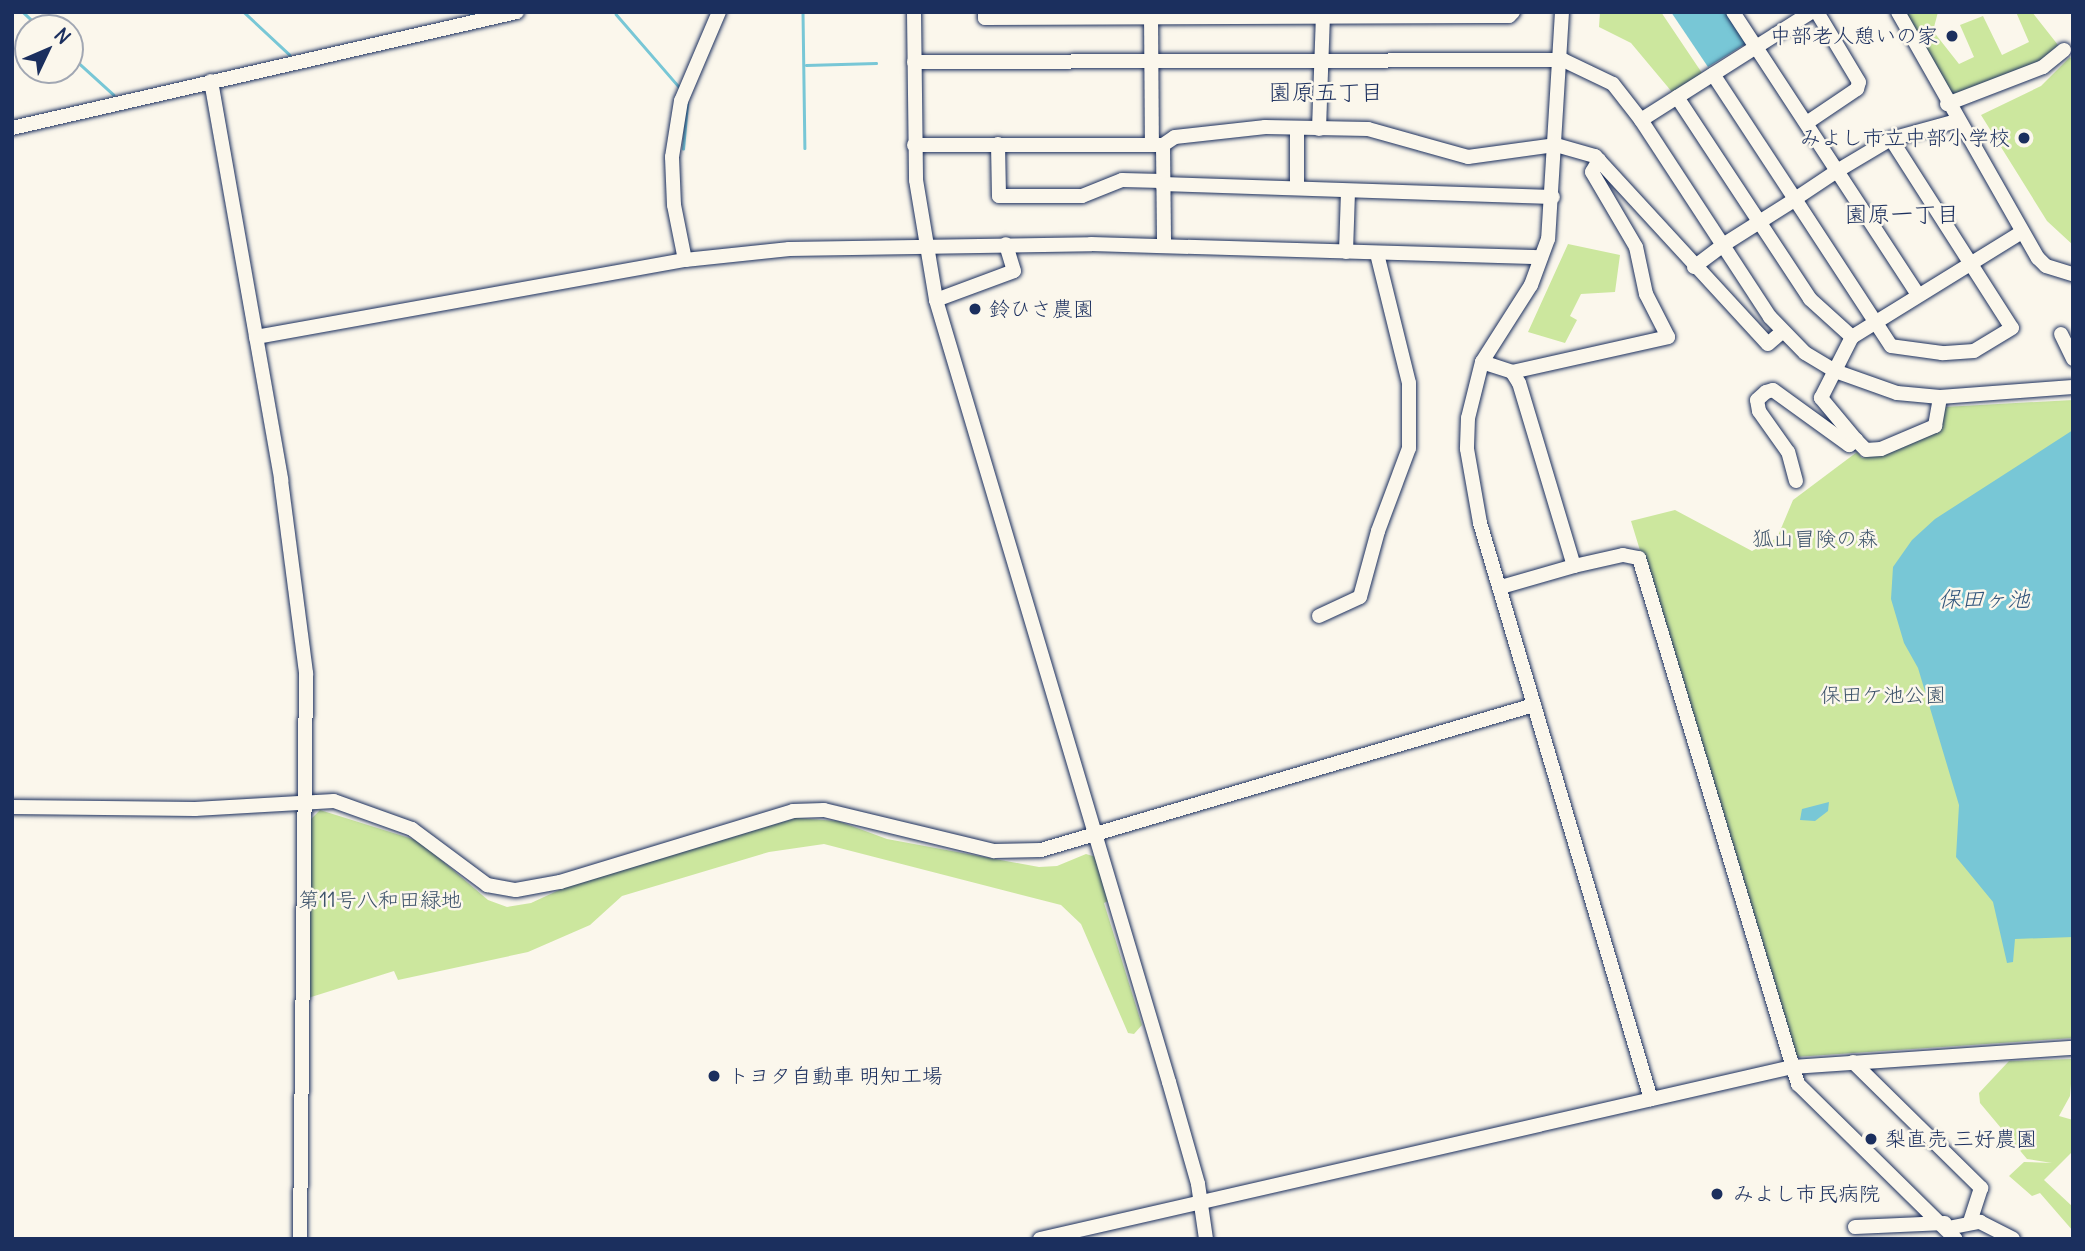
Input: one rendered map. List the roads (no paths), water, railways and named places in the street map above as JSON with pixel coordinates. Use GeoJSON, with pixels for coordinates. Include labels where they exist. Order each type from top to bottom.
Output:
{"type":"FeatureCollection","features":[{"type":"Feature","properties":{"kind":"street"},"geometry":{"type":"LineString","coordinates":[[12,128],[517,12]]}},
{"type":"Feature","properties":{"kind":"street"},"geometry":{"type":"LineString","coordinates":[[685,260],[674,205],[672,158],[681,101],[719,12]]}},
{"type":"Feature","properties":{"kind":"street"},"geometry":{"type":"LineString","coordinates":[[914,12],[914,145],[924,243],[936,300],[1097,837],[1202,1202],[1206,1239]]}},
{"type":"Feature","properties":{"kind":"street"},"geometry":{"type":"LineString","coordinates":[[985,12],[985,18],[1151,14],[1509,16],[1513,12]]}},
{"type":"Feature","properties":{"kind":"street"},"geometry":{"type":"LineString","coordinates":[[1562,12],[1563,60],[1553,197],[1541,257],[1531,285],[1482,362],[1468,418],[1468,472],[1651,1098]]}},
{"type":"Feature","properties":{"kind":"street"},"geometry":{"type":"LineString","coordinates":[[1733,12],[1808,122],[1918,295]]}},
{"type":"Feature","properties":{"kind":"street"},"geometry":{"type":"LineString","coordinates":[[1641,120],[1811,12]]}},
{"type":"Feature","properties":{"kind":"street"},"geometry":{"type":"LineString","coordinates":[[1808,122],[1857,89],[1859,82],[1817,12]]}},
{"type":"Feature","properties":{"kind":"street"},"geometry":{"type":"LineString","coordinates":[[1898,12],[1947,104],[1993,174],[2022,232],[2046,266],[2073,274]]}},
{"type":"Feature","properties":{"kind":"street"},"geometry":{"type":"LineString","coordinates":[[1151,14],[1151,60],[1162,183],[1164,246]]}},
{"type":"Feature","properties":{"kind":"street"},"geometry":{"type":"LineString","coordinates":[[1319,129],[1323,14]]}},
{"type":"Feature","properties":{"kind":"street"},"geometry":{"type":"LineString","coordinates":[[1947,104],[2043,66],[2064,50]]}},
{"type":"Feature","properties":{"kind":"street"},"geometry":{"type":"LineString","coordinates":[[914,62],[1563,60],[1612,84],[1641,120],[1782,332],[1835,372],[1897,393],[1940,397],[2073,387]]}},
{"type":"Feature","properties":{"kind":"street"},"geometry":{"type":"LineString","coordinates":[[1713,74],[1892,346],[1942,353],[1984,349],[2012,328],[1891,139]]}},
{"type":"Feature","properties":{"kind":"street"},"geometry":{"type":"LineString","coordinates":[[211,81],[285,507],[306,673],[302,799],[300,1239]]}},
{"type":"Feature","properties":{"kind":"street"},"geometry":{"type":"LineString","coordinates":[[1677,97],[1810,299],[1852,337]]}},
{"type":"Feature","properties":{"kind":"street"},"geometry":{"type":"LineString","coordinates":[[1694,267],[1723,245],[1891,139],[1957,121]]}},
{"type":"Feature","properties":{"kind":"street"},"geometry":{"type":"LineString","coordinates":[[914,145],[1157,144],[1175,137],[1297,128],[1368,129],[1468,157],[1556,145],[1599,160],[1694,267],[1768,344],[1782,332]]}},
{"type":"Feature","properties":{"kind":"street"},"geometry":{"type":"LineString","coordinates":[[1297,128],[1297,188]]}},
{"type":"Feature","properties":{"kind":"street"},"geometry":{"type":"LineString","coordinates":[[998,144],[999,196],[1082,196],[1122,180],[1348,192],[1553,197]]}},
{"type":"Feature","properties":{"kind":"street"},"geometry":{"type":"LineString","coordinates":[[1482,362],[1512,372],[1668,337],[1646,294],[1636,247],[1592,172],[1599,160]]}},
{"type":"Feature","properties":{"kind":"street"},"geometry":{"type":"LineString","coordinates":[[1346,252],[1348,192]]}},
{"type":"Feature","properties":{"kind":"street"},"geometry":{"type":"LineString","coordinates":[[1940,397],[1935,426],[1881,449],[1866,450],[1821,398],[1852,337],[2022,232]]}},
{"type":"Feature","properties":{"kind":"street"},"geometry":{"type":"LineString","coordinates":[[256,337],[685,260],[789,249],[924,243],[1164,246],[1541,257]]}},
{"type":"Feature","properties":{"kind":"street"},"geometry":{"type":"LineString","coordinates":[[936,300],[1014,271],[1006,244]]}},
{"type":"Feature","properties":{"kind":"street"},"geometry":{"type":"LineString","coordinates":[[1319,616],[1360,597],[1387,504],[1409,448],[1409,383],[1377,254]]}},
{"type":"Feature","properties":{"kind":"street"},"geometry":{"type":"LineString","coordinates":[[2061,334],[2073,359]]}},
{"type":"Feature","properties":{"kind":"street"},"geometry":{"type":"LineString","coordinates":[[1512,372],[1519,383],[1574,566]]}},
{"type":"Feature","properties":{"kind":"street"},"geometry":{"type":"LineString","coordinates":[[1796,481],[1788,452],[1759,411],[1757,400],[1766,392],[1773,390],[1849,445],[1856,440]]}},
{"type":"Feature","properties":{"kind":"street"},"geometry":{"type":"LineString","coordinates":[[1501,587],[1623,555],[1639,558],[1798,1084],[1949,1230]]}},
{"type":"Feature","properties":{"kind":"street"},"geometry":{"type":"LineString","coordinates":[[12,807],[195,809],[302,799],[334,800],[387,816],[412,829],[487,886],[516,890],[560,881],[793,811],[824,810],[994,851],[1041,850],[1097,837],[1534,705]]}},
{"type":"Feature","properties":{"kind":"street"},"geometry":{"type":"LineString","coordinates":[[1040,1239],[1792,1068],[2073,1048]]}},
{"type":"Feature","properties":{"kind":"street"},"geometry":{"type":"LineString","coordinates":[[1853,1062],[1981,1188],[1970,1222]]}},
{"type":"Feature","properties":{"kind":"street"},"geometry":{"type":"LineString","coordinates":[[1854,1227],[1949,1230],[1970,1222],[1996,1227],[2013,1239]]}},
{"type":"Feature","properties":{"kind":"water"},"geometry":{"type":"Polygon","coordinates":[[[1671,12],[1728,12],[1747,43],[1708,67],[1671,12]]]}},
{"type":"Feature","properties":{"kind":"water","name":"保田ヶ池"},"geometry":{"type":"Polygon","coordinates":[[[2073,430],[2073,937],[2015,939],[2013,962],[2007,963],[1993,902],[1956,857],[1959,805],[1918,668],[1904,643],[1891,599],[1893,567],[1912,540],[1935,519],[2073,430]]]}},
{"type":"Feature","properties":{"kind":"water"},"geometry":{"type":"Polygon","coordinates":[[[1829,802],[1828,811],[1815,821],[1800,820],[1802,809],[1829,802]]]}},
{"type":"Feature","properties":{"kind":"waterway"},"geometry":{"type":"LineString","coordinates":[[244,12],[289,54]]}},
{"type":"Feature","properties":{"kind":"waterway"},"geometry":{"type":"LineString","coordinates":[[803,12],[805,148]]}},
{"type":"Feature","properties":{"kind":"waterway"},"geometry":{"type":"LineString","coordinates":[[616,14],[680,88]]}},
{"type":"Feature","properties":{"kind":"waterway"},"geometry":{"type":"LineString","coordinates":[[806,65],[876,63]]}},
{"type":"Feature","properties":{"kind":"waterway"},"geometry":{"type":"LineString","coordinates":[[84,68],[114,95]]}},
{"type":"Feature","properties":{"kind":"waterway"},"geometry":{"type":"LineString","coordinates":[[683,149],[687,104]]}},
{"type":"Feature","properties":{"kind":"place","name":"中部老人憩いの家"},"geometry":{"type":"Point","coordinates":[1952,36]}},
{"type":"Feature","properties":{"kind":"place","name":"みよし市立中部小学校"},"geometry":{"type":"Point","coordinates":[2024,138]}},
{"type":"Feature","properties":{"kind":"place","name":"鈴ひさ農園"},"geometry":{"type":"Point","coordinates":[975,309]}},
{"type":"Feature","properties":{"kind":"place","name":"トヨタ自動車 明知工場"},"geometry":{"type":"Point","coordinates":[714,1076]}},
{"type":"Feature","properties":{"kind":"place","name":"梨直売 三好農園"},"geometry":{"type":"Point","coordinates":[1871,1139]}},
{"type":"Feature","properties":{"kind":"place","name":"みよし市民病院"},"geometry":{"type":"Point","coordinates":[1717,1194]}},
{"type":"Feature","properties":{"kind":"district","name":"園原五丁目"},"geometry":{"type":"Point","coordinates":[1326,92]}},
{"type":"Feature","properties":{"kind":"district","name":"園原一丁目"},"geometry":{"type":"Point","coordinates":[1902,214]}},
{"type":"Feature","properties":{"kind":"park label","name":"狐山冒険の森"},"geometry":{"type":"Point","coordinates":[1815,539]}},
{"type":"Feature","properties":{"kind":"park label","name":"保田ケ池公園"},"geometry":{"type":"Point","coordinates":[1883,695]}},
{"type":"Feature","properties":{"kind":"park label","name":"第11号八和田緑地"},"geometry":{"type":"Point","coordinates":[380,900]}}]}
